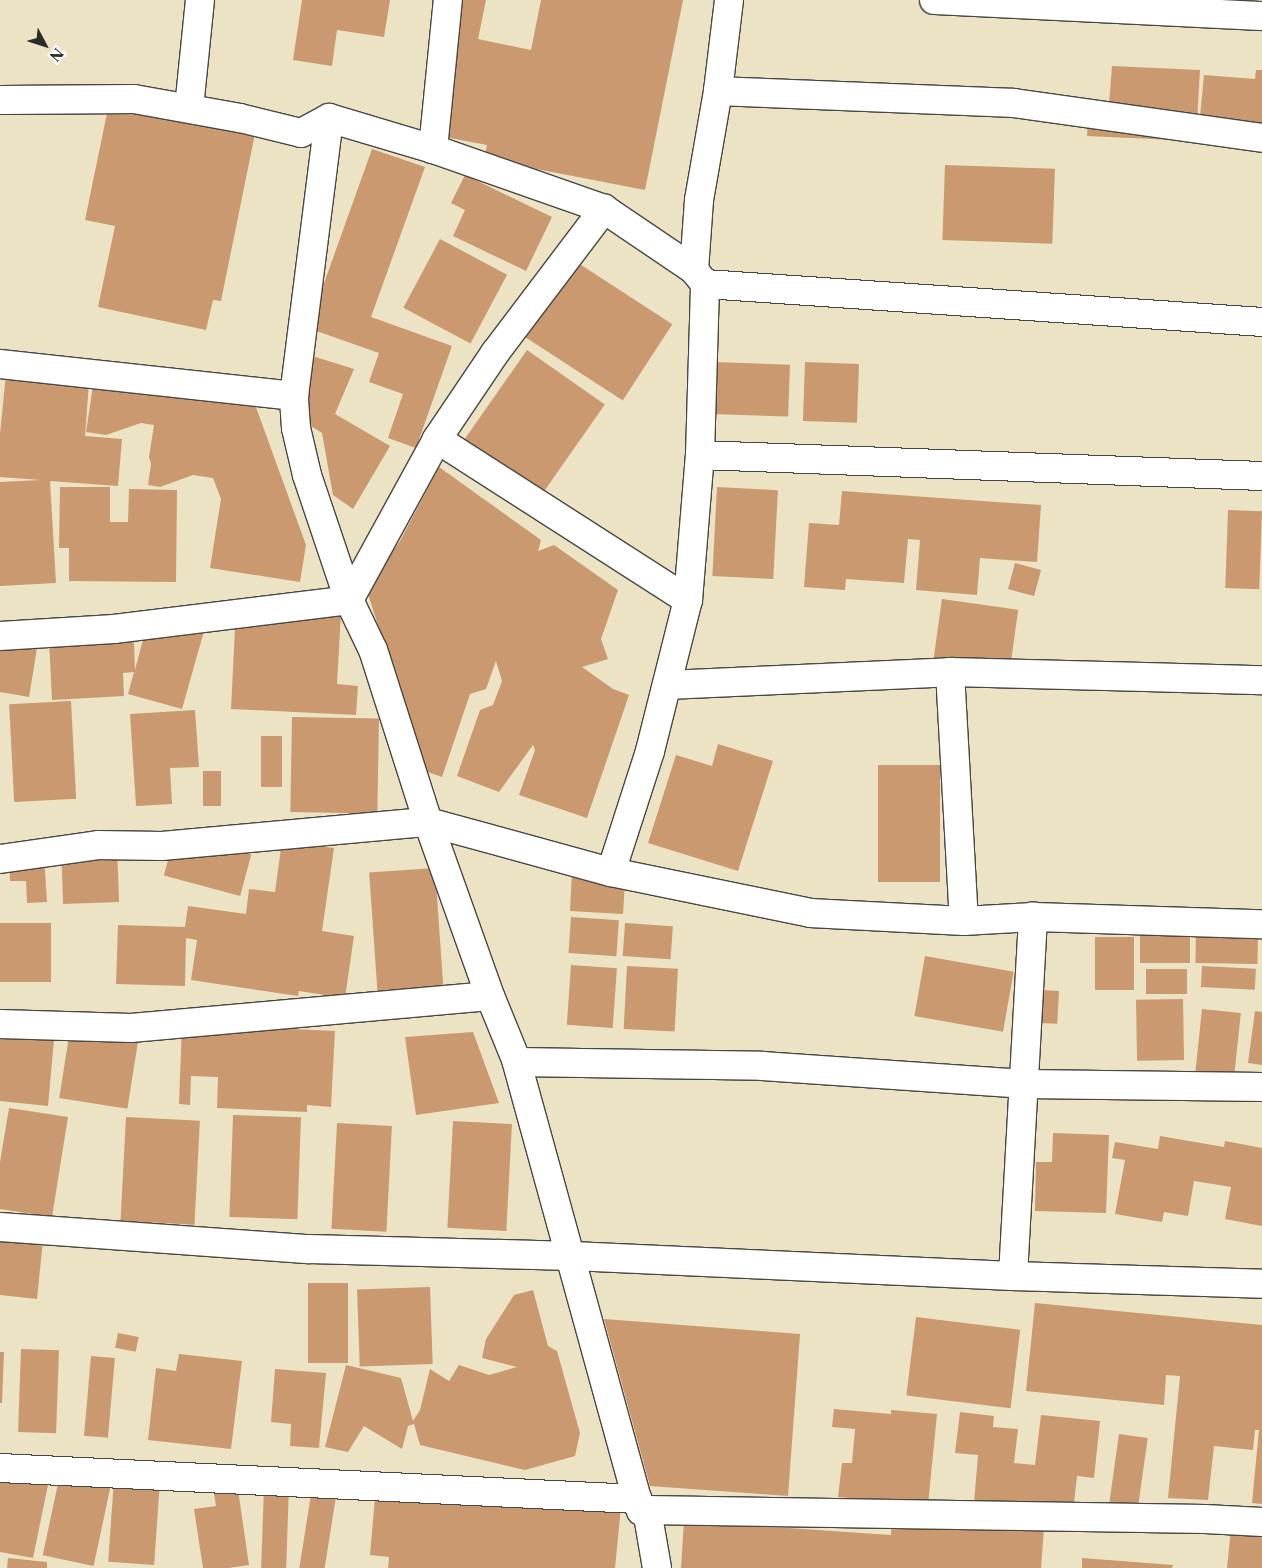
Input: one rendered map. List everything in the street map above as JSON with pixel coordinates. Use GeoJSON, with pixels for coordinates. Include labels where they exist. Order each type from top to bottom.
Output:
{"type":"FeatureCollection","features":[{"type":"Feature","properties":{"kind":"street"},"geometry":{"type":"LineString","coordinates":[[189,108],[200,0]]}},
{"type":"Feature","properties":{"kind":"street"},"geometry":{"type":"LineString","coordinates":[[433,149],[448,0]]}},
{"type":"Feature","properties":{"kind":"street"},"geometry":{"type":"LineString","coordinates":[[611,872],[650,751],[688,600],[700,455],[699,200],[718,91],[729,0]]}},
{"type":"Feature","properties":{"kind":"street"},"geometry":{"type":"LineString","coordinates":[[934,0],[1262,16]]}},
{"type":"Feature","properties":{"kind":"street"},"geometry":{"type":"LineString","coordinates":[[718,91],[1014,103],[1262,138]]}},
{"type":"Feature","properties":{"kind":"street"},"geometry":{"type":"LineString","coordinates":[[0,100],[134,99],[240,118],[301,132],[329,118],[433,149],[604,208],[699,277],[1262,322]]}},
{"type":"Feature","properties":{"kind":"street"},"geometry":{"type":"LineString","coordinates":[[329,118],[294,396],[296,428],[307,476],[349,600],[373,650],[428,822],[490,996],[517,1062],[642,1504],[657,1568]]}},
{"type":"Feature","properties":{"kind":"street"},"geometry":{"type":"LineString","coordinates":[[349,600],[437,440],[495,353],[604,208]]}},
{"type":"Feature","properties":{"kind":"street"},"geometry":{"type":"LineString","coordinates":[[0,364],[294,396]]}},
{"type":"Feature","properties":{"kind":"street"},"geometry":{"type":"LineString","coordinates":[[437,440],[688,600]]}},
{"type":"Feature","properties":{"kind":"street"},"geometry":{"type":"LineString","coordinates":[[700,455],[1262,476]]}},
{"type":"Feature","properties":{"kind":"street"},"geometry":{"type":"LineString","coordinates":[[0,636],[114,629],[349,600]]}},
{"type":"Feature","properties":{"kind":"street"},"geometry":{"type":"LineString","coordinates":[[667,685],[950,672],[1262,680]]}},
{"type":"Feature","properties":{"kind":"street"},"geometry":{"type":"LineString","coordinates":[[950,672],[964,921]]}},
{"type":"Feature","properties":{"kind":"street"},"geometry":{"type":"LineString","coordinates":[[0,859],[98,845],[162,846],[428,822],[611,872],[810,913],[964,921],[1033,917],[1262,924]]}},
{"type":"Feature","properties":{"kind":"street"},"geometry":{"type":"LineString","coordinates":[[1013,1276],[1033,917]]}},
{"type":"Feature","properties":{"kind":"street"},"geometry":{"type":"LineString","coordinates":[[0,1024],[131,1028],[490,996]]}},
{"type":"Feature","properties":{"kind":"street"},"geometry":{"type":"LineString","coordinates":[[517,1062],[762,1066],[1025,1084],[1262,1087]]}},
{"type":"Feature","properties":{"kind":"street"},"geometry":{"type":"LineString","coordinates":[[0,1227],[309,1249],[572,1256],[1013,1276],[1262,1284]]}},
{"type":"Feature","properties":{"kind":"street"},"geometry":{"type":"LineString","coordinates":[[0,1468],[642,1504],[1262,1522]]}},
{"type":"Feature","properties":{"kind":"building"},"geometry":{"type":"Polygon","coordinates":[[[302,0],[390,0],[384,37],[337,30],[332,66],[293,60],[302,0]]]}},
{"type":"Feature","properties":{"kind":"building"},"geometry":{"type":"Polygon","coordinates":[[[444,0],[486,0],[478,39],[531,50],[541,0],[683,0],[645,190],[484,159],[487,145],[445,137],[454,90],[427,84],[444,0]]]}},
{"type":"Feature","properties":{"kind":"building"},"geometry":{"type":"Polygon","coordinates":[[[1112,66],[1200,70],[1196,141],[1087,136],[1089,103],[1109,104],[1112,66]]]}},
{"type":"Feature","properties":{"kind":"building"},"geometry":{"type":"Polygon","coordinates":[[[1256,70],[1262,70],[1262,143],[1198,137],[1204,75],[1255,79],[1256,70]]]}},
{"type":"Feature","properties":{"kind":"building"},"geometry":{"type":"Polygon","coordinates":[[[113,84],[259,114],[221,301],[213,300],[206,330],[98,307],[115,226],[85,220],[113,84]]]}},
{"type":"Feature","properties":{"kind":"building"},"geometry":{"type":"Polygon","coordinates":[[[372,149],[425,167],[371,317],[452,346],[416,448],[388,438],[403,394],[369,382],[379,353],[308,328],[372,149]]]}},
{"type":"Feature","properties":{"kind":"building"},"geometry":{"type":"Polygon","coordinates":[[[945,165],[1055,169],[1052,244],[942,240],[945,165]]]}},
{"type":"Feature","properties":{"kind":"building"},"geometry":{"type":"Polygon","coordinates":[[[465,175],[552,217],[526,271],[453,236],[465,210],[451,203],[465,175]]]}},
{"type":"Feature","properties":{"kind":"building"},"geometry":{"type":"Polygon","coordinates":[[[440,239],[507,275],[470,344],[403,308],[440,239]]]}},
{"type":"Feature","properties":{"kind":"building"},"geometry":{"type":"Polygon","coordinates":[[[575,261],[672,324],[623,400],[525,337],[575,261]]]}},
{"type":"Feature","properties":{"kind":"building"},"geometry":{"type":"Polygon","coordinates":[[[527,350],[605,404],[537,501],[459,447],[527,350]]]}},
{"type":"Feature","properties":{"kind":"building"},"geometry":{"type":"Polygon","coordinates":[[[306,354],[354,369],[335,414],[390,446],[353,509],[333,495],[322,433],[300,419],[306,354]]]}},
{"type":"Feature","properties":{"kind":"building"},"geometry":{"type":"Polygon","coordinates":[[[714,362],[790,365],[788,417],[712,414],[714,362]]]}},
{"type":"Feature","properties":{"kind":"building"},"geometry":{"type":"Polygon","coordinates":[[[805,362],[859,364],[857,423],[803,421],[805,362]]]}},
{"type":"Feature","properties":{"kind":"building"},"geometry":{"type":"Polygon","coordinates":[[[7,363],[90,369],[85,436],[122,439],[118,486],[50,481],[56,583],[0,586],[0,482],[41,480],[0,477],[0,434],[7,363]]]}},
{"type":"Feature","properties":{"kind":"building"},"geometry":{"type":"Polygon","coordinates":[[[96,366],[249,388],[306,545],[300,582],[210,568],[221,499],[213,478],[193,475],[160,487],[148,485],[151,464],[149,457],[154,425],[141,423],[106,435],[86,432],[96,366]]]}},
{"type":"Feature","properties":{"kind":"building"},"geometry":{"type":"Polygon","coordinates":[[[439,467],[541,540],[538,551],[554,545],[618,590],[601,639],[608,659],[582,667],[613,689],[629,695],[587,818],[519,795],[535,750],[533,745],[499,792],[457,776],[480,710],[493,705],[502,681],[496,661],[486,689],[470,694],[442,777],[425,771],[366,588],[400,541],[439,467]]]}},
{"type":"Feature","properties":{"kind":"building"},"geometry":{"type":"Polygon","coordinates":[[[60,487],[110,487],[110,522],[128,522],[129,489],[177,490],[176,582],[69,581],[69,548],[59,548],[60,487]]]}},
{"type":"Feature","properties":{"kind":"building"},"geometry":{"type":"Polygon","coordinates":[[[717,487],[778,490],[773,579],[712,576],[717,487]]]}},
{"type":"Feature","properties":{"kind":"building"},"geometry":{"type":"Polygon","coordinates":[[[842,491],[1041,505],[1037,562],[980,558],[977,595],[916,590],[920,540],[908,539],[904,583],[846,579],[845,590],[804,587],[809,523],[839,525],[842,491]]]}},
{"type":"Feature","properties":{"kind":"building"},"geometry":{"type":"Polygon","coordinates":[[[1228,510],[1262,511],[1259,589],[1225,588],[1228,510]]]}},
{"type":"Feature","properties":{"kind":"building"},"geometry":{"type":"Polygon","coordinates":[[[1015,563],[1041,570],[1034,596],[1008,589],[1015,563]]]}},
{"type":"Feature","properties":{"kind":"building"},"geometry":{"type":"Polygon","coordinates":[[[942,599],[1018,610],[1009,676],[933,665],[942,599]]]}},
{"type":"Feature","properties":{"kind":"building"},"geometry":{"type":"Polygon","coordinates":[[[236,608],[341,613],[337,684],[358,686],[356,715],[231,709],[236,608]]]}},
{"type":"Feature","properties":{"kind":"building"},"geometry":{"type":"Polygon","coordinates":[[[151,609],[206,624],[182,709],[128,694],[134,672],[123,673],[124,696],[52,700],[48,620],[133,616],[135,670],[151,609]]]}},
{"type":"Feature","properties":{"kind":"building"},"geometry":{"type":"Polygon","coordinates":[[[0,623],[40,630],[29,697],[0,692],[0,623]]]}},
{"type":"Feature","properties":{"kind":"building"},"geometry":{"type":"Polygon","coordinates":[[[71,701],[76,799],[14,802],[9,704],[71,701]]]}},
{"type":"Feature","properties":{"kind":"building"},"geometry":{"type":"Polygon","coordinates":[[[195,710],[199,767],[170,768],[172,804],[136,806],[130,714],[195,710]]]}},
{"type":"Feature","properties":{"kind":"building"},"geometry":{"type":"Polygon","coordinates":[[[292,717],[379,719],[377,814],[290,812],[292,717]]]}},
{"type":"Feature","properties":{"kind":"building"},"geometry":{"type":"Polygon","coordinates":[[[261,736],[282,736],[282,787],[261,787],[261,736]]]}},
{"type":"Feature","properties":{"kind":"building"},"geometry":{"type":"Polygon","coordinates":[[[718,744],[773,761],[738,871],[648,843],[676,755],[712,766],[718,744]]]}},
{"type":"Feature","properties":{"kind":"building"},"geometry":{"type":"Polygon","coordinates":[[[878,765],[940,765],[940,882],[878,882],[878,765]]]}},
{"type":"Feature","properties":{"kind":"building"},"geometry":{"type":"Polygon","coordinates":[[[203,771],[221,771],[221,806],[203,806],[203,771]]]}},
{"type":"Feature","properties":{"kind":"building"},"geometry":{"type":"Polygon","coordinates":[[[175,834],[251,854],[240,896],[164,876],[175,834]]]}},
{"type":"Feature","properties":{"kind":"building"},"geometry":{"type":"Polygon","coordinates":[[[282,841],[334,848],[322,931],[354,936],[345,998],[299,991],[298,996],[191,980],[197,940],[186,938],[185,986],[116,984],[118,925],[185,927],[188,906],[246,914],[249,889],[275,892],[282,841]]]}},
{"type":"Feature","properties":{"kind":"building"},"geometry":{"type":"Polygon","coordinates":[[[117,843],[119,902],[63,904],[61,845],[117,843]]]}},
{"type":"Feature","properties":{"kind":"building"},"geometry":{"type":"Polygon","coordinates":[[[44,854],[47,902],[27,903],[26,881],[10,881],[9,856],[44,854]]]}},
{"type":"Feature","properties":{"kind":"building"},"geometry":{"type":"Polygon","coordinates":[[[435,868],[445,1009],[379,1013],[369,873],[435,868]]]}},
{"type":"Feature","properties":{"kind":"building"},"geometry":{"type":"Polygon","coordinates":[[[572,871],[625,882],[623,914],[570,911],[572,871]]]}},
{"type":"Feature","properties":{"kind":"building"},"geometry":{"type":"Polygon","coordinates":[[[571,917],[619,920],[616,956],[568,953],[571,917]]]}},
{"type":"Feature","properties":{"kind":"building"},"geometry":{"type":"Polygon","coordinates":[[[0,923],[51,923],[51,982],[0,982],[0,923]]]}},
{"type":"Feature","properties":{"kind":"building"},"geometry":{"type":"Polygon","coordinates":[[[625,923],[673,926],[671,959],[623,956],[625,923]]]}},
{"type":"Feature","properties":{"kind":"building"},"geometry":{"type":"Polygon","coordinates":[[[1196,931],[1258,932],[1257,964],[1195,963],[1196,931]]]}},
{"type":"Feature","properties":{"kind":"building"},"geometry":{"type":"Polygon","coordinates":[[[1140,932],[1190,932],[1190,963],[1140,963],[1140,932]]]}},
{"type":"Feature","properties":{"kind":"building"},"geometry":{"type":"Polygon","coordinates":[[[1095,937],[1134,937],[1134,990],[1095,990],[1095,937]]]}},
{"type":"Feature","properties":{"kind":"building"},"geometry":{"type":"Polygon","coordinates":[[[925,956],[1014,972],[1003,1032],[914,1016],[925,956]]]}},
{"type":"Feature","properties":{"kind":"building"},"geometry":{"type":"Polygon","coordinates":[[[571,965],[617,968],[613,1028],[567,1025],[571,965]]]}},
{"type":"Feature","properties":{"kind":"building"},"geometry":{"type":"Polygon","coordinates":[[[627,966],[678,969],[675,1032],[624,1029],[627,966]]]}},
{"type":"Feature","properties":{"kind":"building"},"geometry":{"type":"Polygon","coordinates":[[[1202,966],[1256,969],[1255,990],[1201,987],[1202,966]]]}},
{"type":"Feature","properties":{"kind":"building"},"geometry":{"type":"Polygon","coordinates":[[[1146,969],[1187,969],[1187,994],[1146,994],[1146,969]]]}},
{"type":"Feature","properties":{"kind":"building"},"geometry":{"type":"Polygon","coordinates":[[[1042,990],[1059,991],[1057,1024],[1040,1023],[1042,990]]]}},
{"type":"Feature","properties":{"kind":"building"},"geometry":{"type":"Polygon","coordinates":[[[1183,999],[1184,1060],[1137,1061],[1136,1000],[1183,999]]]}},
{"type":"Feature","properties":{"kind":"building"},"geometry":{"type":"Polygon","coordinates":[[[1202,1009],[1241,1013],[1234,1076],[1195,1072],[1202,1009]]]}},
{"type":"Feature","properties":{"kind":"building"},"geometry":{"type":"Polygon","coordinates":[[[73,1011],[141,1022],[127,1109],[59,1098],[73,1011]]]}},
{"type":"Feature","properties":{"kind":"building"},"geometry":{"type":"Polygon","coordinates":[[[1255,1011],[1262,1012],[1262,1065],[1248,1063],[1255,1011]]]}},
{"type":"Feature","properties":{"kind":"building"},"geometry":{"type":"Polygon","coordinates":[[[0,1013],[56,1018],[48,1106],[0,1101],[0,1013]]]}},
{"type":"Feature","properties":{"kind":"building"},"geometry":{"type":"Polygon","coordinates":[[[182,1024],[335,1031],[331,1107],[307,1105],[307,1112],[217,1108],[218,1077],[191,1076],[190,1105],[179,1104],[182,1024]]]}},
{"type":"Feature","properties":{"kind":"building"},"geometry":{"type":"Polygon","coordinates":[[[473,1032],[499,1103],[416,1115],[405,1037],[473,1032]]]}},
{"type":"Feature","properties":{"kind":"building"},"geometry":{"type":"Polygon","coordinates":[[[9,1108],[68,1117],[52,1217],[0,1209],[0,1162],[9,1108]]]}},
{"type":"Feature","properties":{"kind":"building"},"geometry":{"type":"Polygon","coordinates":[[[233,1115],[301,1117],[297,1219],[229,1217],[233,1115]]]}},
{"type":"Feature","properties":{"kind":"building"},"geometry":{"type":"Polygon","coordinates":[[[126,1117],[200,1121],[194,1225],[121,1221],[126,1117]]]}},
{"type":"Feature","properties":{"kind":"building"},"geometry":{"type":"Polygon","coordinates":[[[453,1121],[512,1124],[506,1231],[447,1228],[453,1121]]]}},
{"type":"Feature","properties":{"kind":"building"},"geometry":{"type":"Polygon","coordinates":[[[337,1123],[392,1126],[386,1232],[331,1229],[337,1123]]]}},
{"type":"Feature","properties":{"kind":"building"},"geometry":{"type":"Polygon","coordinates":[[[1053,1133],[1109,1135],[1106,1213],[1035,1211],[1036,1162],[1052,1162],[1053,1133]]]}},
{"type":"Feature","properties":{"kind":"building"},"geometry":{"type":"Polygon","coordinates":[[[1160,1136],[1224,1147],[1225,1141],[1262,1148],[1262,1226],[1225,1219],[1231,1187],[1194,1181],[1188,1216],[1164,1212],[1162,1222],[1115,1214],[1125,1160],[1112,1158],[1115,1142],[1158,1149],[1160,1136]]]}},
{"type":"Feature","properties":{"kind":"building"},"geometry":{"type":"Polygon","coordinates":[[[0,1236],[43,1240],[37,1299],[0,1295],[0,1236]]]}},
{"type":"Feature","properties":{"kind":"building"},"geometry":{"type":"Polygon","coordinates":[[[308,1283],[348,1283],[348,1363],[308,1363],[308,1283]]]}},
{"type":"Feature","properties":{"kind":"building"},"geometry":{"type":"Polygon","coordinates":[[[430,1287],[433,1364],[360,1367],[357,1290],[430,1287]]]}},
{"type":"Feature","properties":{"kind":"building"},"geometry":{"type":"Polygon","coordinates":[[[533,1290],[548,1346],[557,1351],[580,1433],[575,1456],[525,1470],[420,1445],[414,1424],[408,1426],[402,1449],[364,1426],[348,1452],[325,1447],[346,1365],[401,1378],[413,1421],[420,1410],[430,1369],[449,1381],[459,1365],[489,1375],[517,1367],[482,1358],[486,1339],[514,1295],[533,1290]]]}},
{"type":"Feature","properties":{"kind":"building"},"geometry":{"type":"Polygon","coordinates":[[[1035,1303],[1262,1325],[1262,1504],[1252,1503],[1259,1430],[1255,1430],[1253,1450],[1214,1446],[1208,1500],[1168,1498],[1180,1376],[1166,1375],[1164,1405],[1026,1391],[1035,1303]]]}},
{"type":"Feature","properties":{"kind":"building"},"geometry":{"type":"Polygon","coordinates":[[[916,1317],[1020,1330],[1011,1408],[906,1395],[916,1317]]]}},
{"type":"Feature","properties":{"kind":"building"},"geometry":{"type":"Polygon","coordinates":[[[604,1319],[800,1334],[788,1496],[650,1486],[604,1319]]]}},
{"type":"Feature","properties":{"kind":"building"},"geometry":{"type":"Polygon","coordinates":[[[118,1333],[139,1337],[136,1352],[115,1348],[118,1333]]]}},
{"type":"Feature","properties":{"kind":"building"},"geometry":{"type":"Polygon","coordinates":[[[21,1349],[59,1350],[56,1433],[18,1432],[21,1349]]]}},
{"type":"Feature","properties":{"kind":"building"},"geometry":{"type":"Polygon","coordinates":[[[0,1352],[4,1352],[2,1403],[0,1403],[0,1352]]]}},
{"type":"Feature","properties":{"kind":"building"},"geometry":{"type":"Polygon","coordinates":[[[179,1354],[242,1361],[231,1449],[148,1440],[156,1368],[176,1371],[179,1354]]]}},
{"type":"Feature","properties":{"kind":"building"},"geometry":{"type":"Polygon","coordinates":[[[91,1356],[115,1358],[108,1438],[84,1436],[91,1356]]]}},
{"type":"Feature","properties":{"kind":"building"},"geometry":{"type":"Polygon","coordinates":[[[275,1369],[326,1373],[319,1448],[290,1446],[291,1424],[271,1422],[275,1369]]]}},
{"type":"Feature","properties":{"kind":"building"},"geometry":{"type":"Polygon","coordinates":[[[834,1409],[891,1414],[891,1410],[937,1414],[928,1505],[838,1497],[842,1463],[852,1463],[855,1429],[832,1427],[834,1409]]]}},
{"type":"Feature","properties":{"kind":"building"},"geometry":{"type":"Polygon","coordinates":[[[960,1412],[994,1416],[993,1427],[1018,1429],[1014,1463],[1035,1465],[1041,1415],[1100,1421],[1094,1478],[1077,1476],[1073,1512],[974,1503],[978,1455],[955,1453],[960,1412]]]}},
{"type":"Feature","properties":{"kind":"building"},"geometry":{"type":"Polygon","coordinates":[[[1119,1434],[1148,1438],[1137,1513],[1108,1509],[1119,1434]]]}},
{"type":"Feature","properties":{"kind":"building"},"geometry":{"type":"Polygon","coordinates":[[[0,1472],[49,1480],[33,1558],[0,1552],[0,1472]]]}},
{"type":"Feature","properties":{"kind":"building"},"geometry":{"type":"Polygon","coordinates":[[[60,1474],[111,1485],[94,1566],[43,1555],[60,1474]]]}},
{"type":"Feature","properties":{"kind":"building"},"geometry":{"type":"Polygon","coordinates":[[[114,1479],[160,1482],[154,1565],[108,1562],[114,1479]]]}},
{"type":"Feature","properties":{"kind":"building"},"geometry":{"type":"Polygon","coordinates":[[[237,1483],[249,1565],[228,1568],[203,1568],[194,1509],[216,1506],[213,1487],[237,1483]]]}},
{"type":"Feature","properties":{"kind":"building"},"geometry":{"type":"Polygon","coordinates":[[[264,1486],[289,1487],[286,1568],[261,1568],[264,1486]]]}},
{"type":"Feature","properties":{"kind":"building"},"geometry":{"type":"Polygon","coordinates":[[[376,1486],[621,1507],[615,1568],[388,1568],[389,1557],[370,1555],[376,1486]]]}},
{"type":"Feature","properties":{"kind":"building"},"geometry":{"type":"Polygon","coordinates":[[[312,1488],[337,1492],[325,1568],[299,1568],[312,1488]]]}},
{"type":"Feature","properties":{"kind":"building"},"geometry":{"type":"Polygon","coordinates":[[[892,1517],[1044,1528],[1041,1568],[681,1568],[684,1521],[891,1535],[892,1517]]]}},
{"type":"Feature","properties":{"kind":"building"},"geometry":{"type":"Polygon","coordinates":[[[1231,1529],[1262,1533],[1262,1568],[1227,1568],[1231,1529]]]}},
{"type":"Feature","properties":{"kind":"building"},"geometry":{"type":"Polygon","coordinates":[[[8,1558],[47,1562],[47,1568],[7,1568],[8,1558]]]}},
{"type":"Feature","properties":{"kind":"building"},"geometry":{"type":"Polygon","coordinates":[[[1082,1558],[1173,1565],[1172,1568],[1082,1568],[1082,1558]]]}}]}
